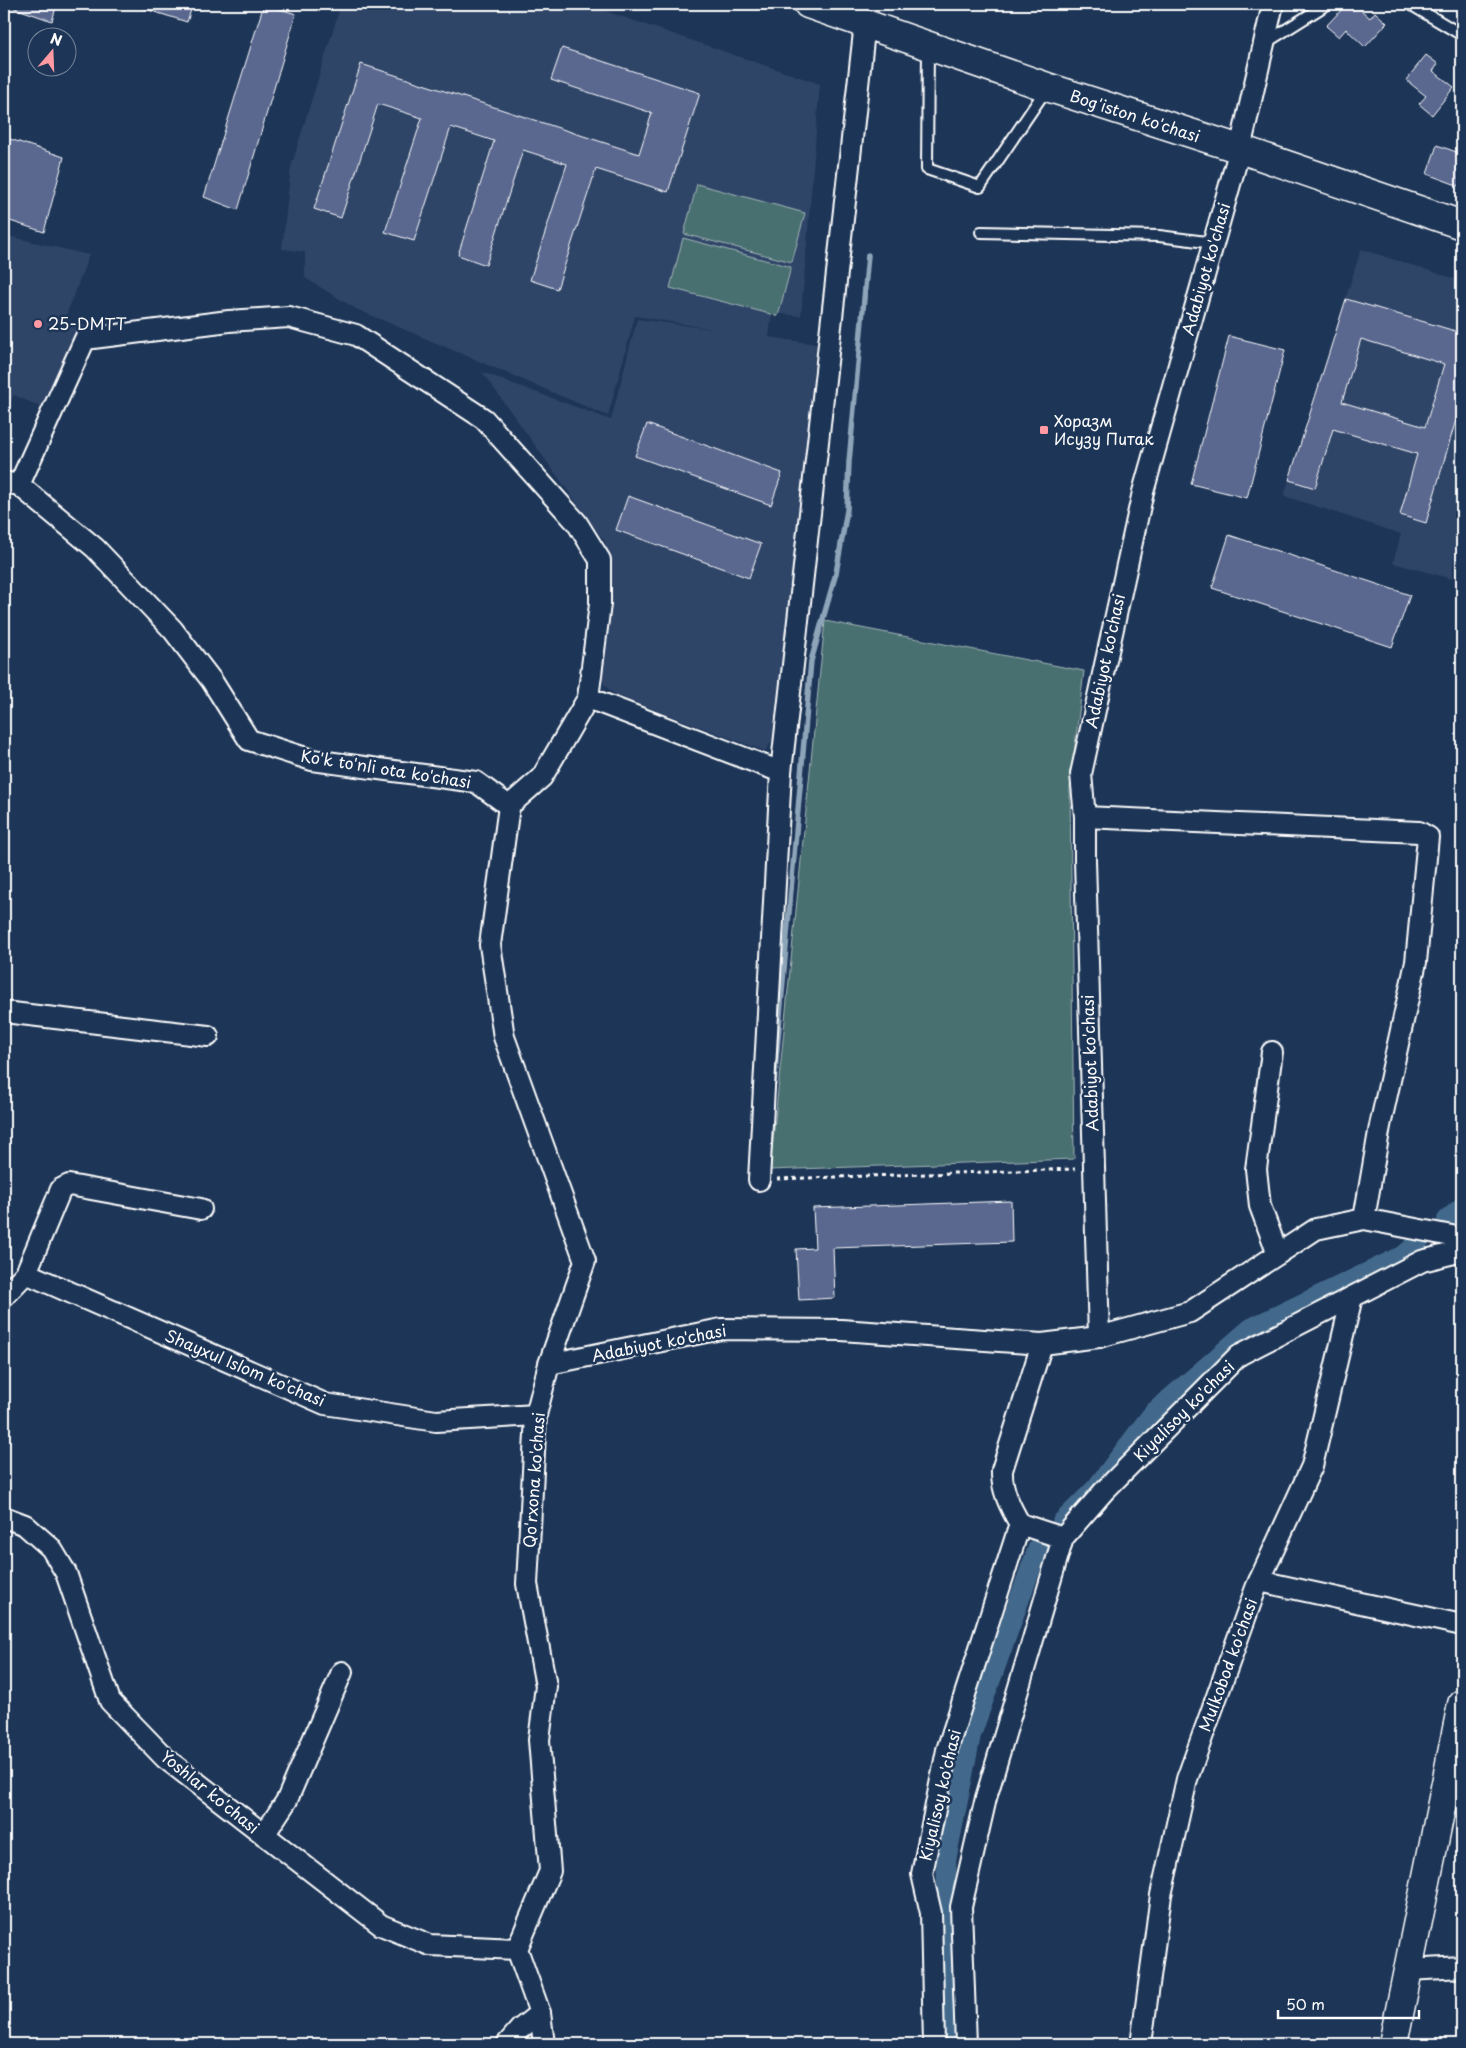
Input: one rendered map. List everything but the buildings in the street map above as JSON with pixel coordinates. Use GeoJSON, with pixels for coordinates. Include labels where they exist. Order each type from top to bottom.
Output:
{"type":"FeatureCollection","features":[{"type":"Feature","properties":{"kind":"main road","name":"Bog'iston ko'chasi"},"geometry":{"type":"LineString","coordinates":[[808,4],[1047,87],[1240,149],[1462,226]]}},
{"type":"Feature","properties":{"kind":"main road"},"geometry":{"type":"LineString","coordinates":[[1393,2044],[1462,1704]]}},
{"type":"Feature","properties":{"kind":"street","name":"Adabiyot ko'chasi"},"geometry":{"type":"LineString","coordinates":[[1099,1338],[1085,817],[1081,774],[1143,492],[1240,149],[1274,4]]}},
{"type":"Feature","properties":{"kind":"street"},"geometry":{"type":"LineString","coordinates":[[758,1180],[781,772],[865,23]]}},
{"type":"Feature","properties":{"kind":"street","name":"Ko'k to'nli ota ko'chasi"},"geometry":{"type":"LineString","coordinates":[[289,317],[356,334],[484,418],[577,523],[600,560],[600,604],[588,698],[542,777],[509,806],[476,782],[312,760],[249,740],[212,681],[173,630],[95,548],[11,483],[85,339],[229,321],[289,317]]}},
{"type":"Feature","properties":{"kind":"street"},"geometry":{"type":"LineString","coordinates":[[588,698],[781,772]]}},
{"type":"Feature","properties":{"kind":"street","name":"Qo'rxona ko'chasi"},"geometry":{"type":"LineString","coordinates":[[509,806],[490,945],[504,1037],[585,1260],[549,1364],[536,1415],[528,1584],[546,1686],[540,1740],[550,1871],[517,1949]]}},
{"type":"Feature","properties":{"kind":"street"},"geometry":{"type":"LineString","coordinates":[[1085,817],[1419,832],[1428,837],[1416,962],[1380,1126],[1364,1219]]}},
{"type":"Feature","properties":{"kind":"street"},"geometry":{"type":"LineString","coordinates":[[4,1012],[208,1036]]}},
{"type":"Feature","properties":{"kind":"street"},"geometry":{"type":"LineString","coordinates":[[1272,1052],[1256,1169],[1260,1206],[1278,1254]]}},
{"type":"Feature","properties":{"kind":"street"},"geometry":{"type":"LineString","coordinates":[[4,1296],[26,1273],[61,1189],[69,1185],[202,1209]]}},
{"type":"Feature","properties":{"kind":"street","name":"Adabiyot ko'chasi"},"geometry":{"type":"LineString","coordinates":[[549,1364],[721,1328],[841,1330],[1042,1344],[1099,1338],[1190,1312],[1316,1229],[1364,1219],[1462,1238]]}},
{"type":"Feature","properties":{"kind":"street","name":"Kiyalisoy ko'chasi"},"geometry":{"type":"LineString","coordinates":[[966,2044],[961,1907],[986,1798],[1063,1538],[1104,1491],[1239,1355],[1422,1261],[1462,1251]]}},
{"type":"Feature","properties":{"kind":"street","name":"Shayxul Islom ko'chasi"},"geometry":{"type":"LineString","coordinates":[[26,1273],[325,1404],[436,1421],[536,1415]]}},
{"type":"Feature","properties":{"kind":"street","name":"Mulkobod ko'chasi"},"geometry":{"type":"LineString","coordinates":[[1141,2044],[1162,1895],[1187,1779],[1259,1581],[1312,1466],[1352,1297]]}},
{"type":"Feature","properties":{"kind":"street"},"geometry":{"type":"LineString","coordinates":[[1042,1344],[1002,1470],[1001,1485],[1011,1510],[1020,1524],[1063,1538]]}},
{"type":"Feature","properties":{"kind":"street","name":"Yoshlar ko'chasi"},"geometry":{"type":"LineString","coordinates":[[4,1517],[25,1525],[51,1548],[66,1573],[110,1701],[165,1758],[381,1925],[430,1945],[517,1949]]}},
{"type":"Feature","properties":{"kind":"street","name":"Kiyalisoy ko'chasi"},"geometry":{"type":"LineString","coordinates":[[934,2044],[931,1913],[922,1874],[947,1750],[1020,1524]]}},
{"type":"Feature","properties":{"kind":"street"},"geometry":{"type":"LineString","coordinates":[[1259,1581],[1462,1625]]}},
{"type":"Feature","properties":{"kind":"street"},"geometry":{"type":"LineString","coordinates":[[264,1834],[287,1800],[342,1672]]}},
{"type":"Feature","properties":{"kind":"street"},"geometry":{"type":"LineString","coordinates":[[517,1949],[540,2013],[544,2044]]}},
{"type":"Feature","properties":{"kind":"street"},"geometry":{"type":"LineString","coordinates":[[1408,1970],[1462,1967]]}},
{"type":"Feature","properties":{"kind":"street"},"geometry":{"type":"LineString","coordinates":[[507,2044],[520,2029],[540,2013]]}},
{"type":"Feature","properties":{"kind":"lane"},"geometry":{"type":"LineString","coordinates":[[1264,43],[1327,4]]}},
{"type":"Feature","properties":{"kind":"lane"},"geometry":{"type":"LineString","coordinates":[[1410,4],[1462,35]]}},
{"type":"Feature","properties":{"kind":"lane"},"geometry":{"type":"LineString","coordinates":[[928,45],[927,169],[980,187],[1047,87]]}},
{"type":"Feature","properties":{"kind":"lane"},"geometry":{"type":"LineString","coordinates":[[981,232],[1159,236],[1214,244]]}},
{"type":"Feature","properties":{"kind":"path"},"geometry":{"type":"LineString","coordinates":[[758,1180],[1093,1168]]}},
{"type":"Feature","properties":{"kind":"shaded area"},"geometry":{"type":"Polygon","coordinates":[[[341,4],[585,4],[820,84],[801,316],[772,313],[769,337],[816,344],[776,736],[765,751],[615,695],[600,680],[605,542],[482,372],[611,420],[637,319],[719,330],[635,316],[608,416],[356,309],[305,278],[305,252],[282,249],[291,167],[341,4]]]}},
{"type":"Feature","properties":{"kind":"shaded area","name":"25-DMTT"},"geometry":{"type":"Polygon","coordinates":[[[4,235],[89,255],[64,321],[79,327],[41,407],[14,395],[7,409],[4,408],[4,235]]]}},
{"type":"Feature","properties":{"kind":"shaded area"},"geometry":{"type":"Polygon","coordinates":[[[1361,249],[1462,281],[1462,536],[1456,536],[1452,579],[1393,563],[1401,534],[1284,496],[1361,249]]]}},
{"type":"Feature","properties":{"kind":"green space"},"geometry":{"type":"Polygon","coordinates":[[[697,184],[805,213],[792,262],[684,234],[697,184]]]}},
{"type":"Feature","properties":{"kind":"green space"},"geometry":{"type":"Polygon","coordinates":[[[683,238],[791,267],[778,316],[670,288],[683,238]]]}},
{"type":"Feature","properties":{"kind":"green space"},"geometry":{"type":"Polygon","coordinates":[[[825,621],[1084,671],[1070,787],[1074,1159],[770,1170],[825,621]]]}},
{"type":"Feature","properties":{"kind":"waterway"},"geometry":{"type":"LineString","coordinates":[[774,1084],[811,661],[836,573],[847,510],[849,462],[868,255]]}},
{"type":"Feature","properties":{"kind":"waterway"},"geometry":{"type":"LineString","coordinates":[[1447,1220],[1462,1207]]}},
{"type":"Feature","properties":{"kind":"waterway"},"geometry":{"type":"LineString","coordinates":[[1062,1522],[1096,1488],[1153,1413],[1251,1328],[1404,1255],[1418,1243]]}},
{"type":"Feature","properties":{"kind":"waterway"},"geometry":{"type":"LineString","coordinates":[[952,2044],[953,2005],[946,1860],[971,1735],[1039,1545]]}},
{"type":"Feature","properties":{"kind":"place","name":"25-DMTT"},"geometry":{"type":"Point","coordinates":[38,324]}},
{"type":"Feature","properties":{"kind":"place","name":"Хоразм Исузу Питак"},"geometry":{"type":"Point","coordinates":[1044,430]}}]}
